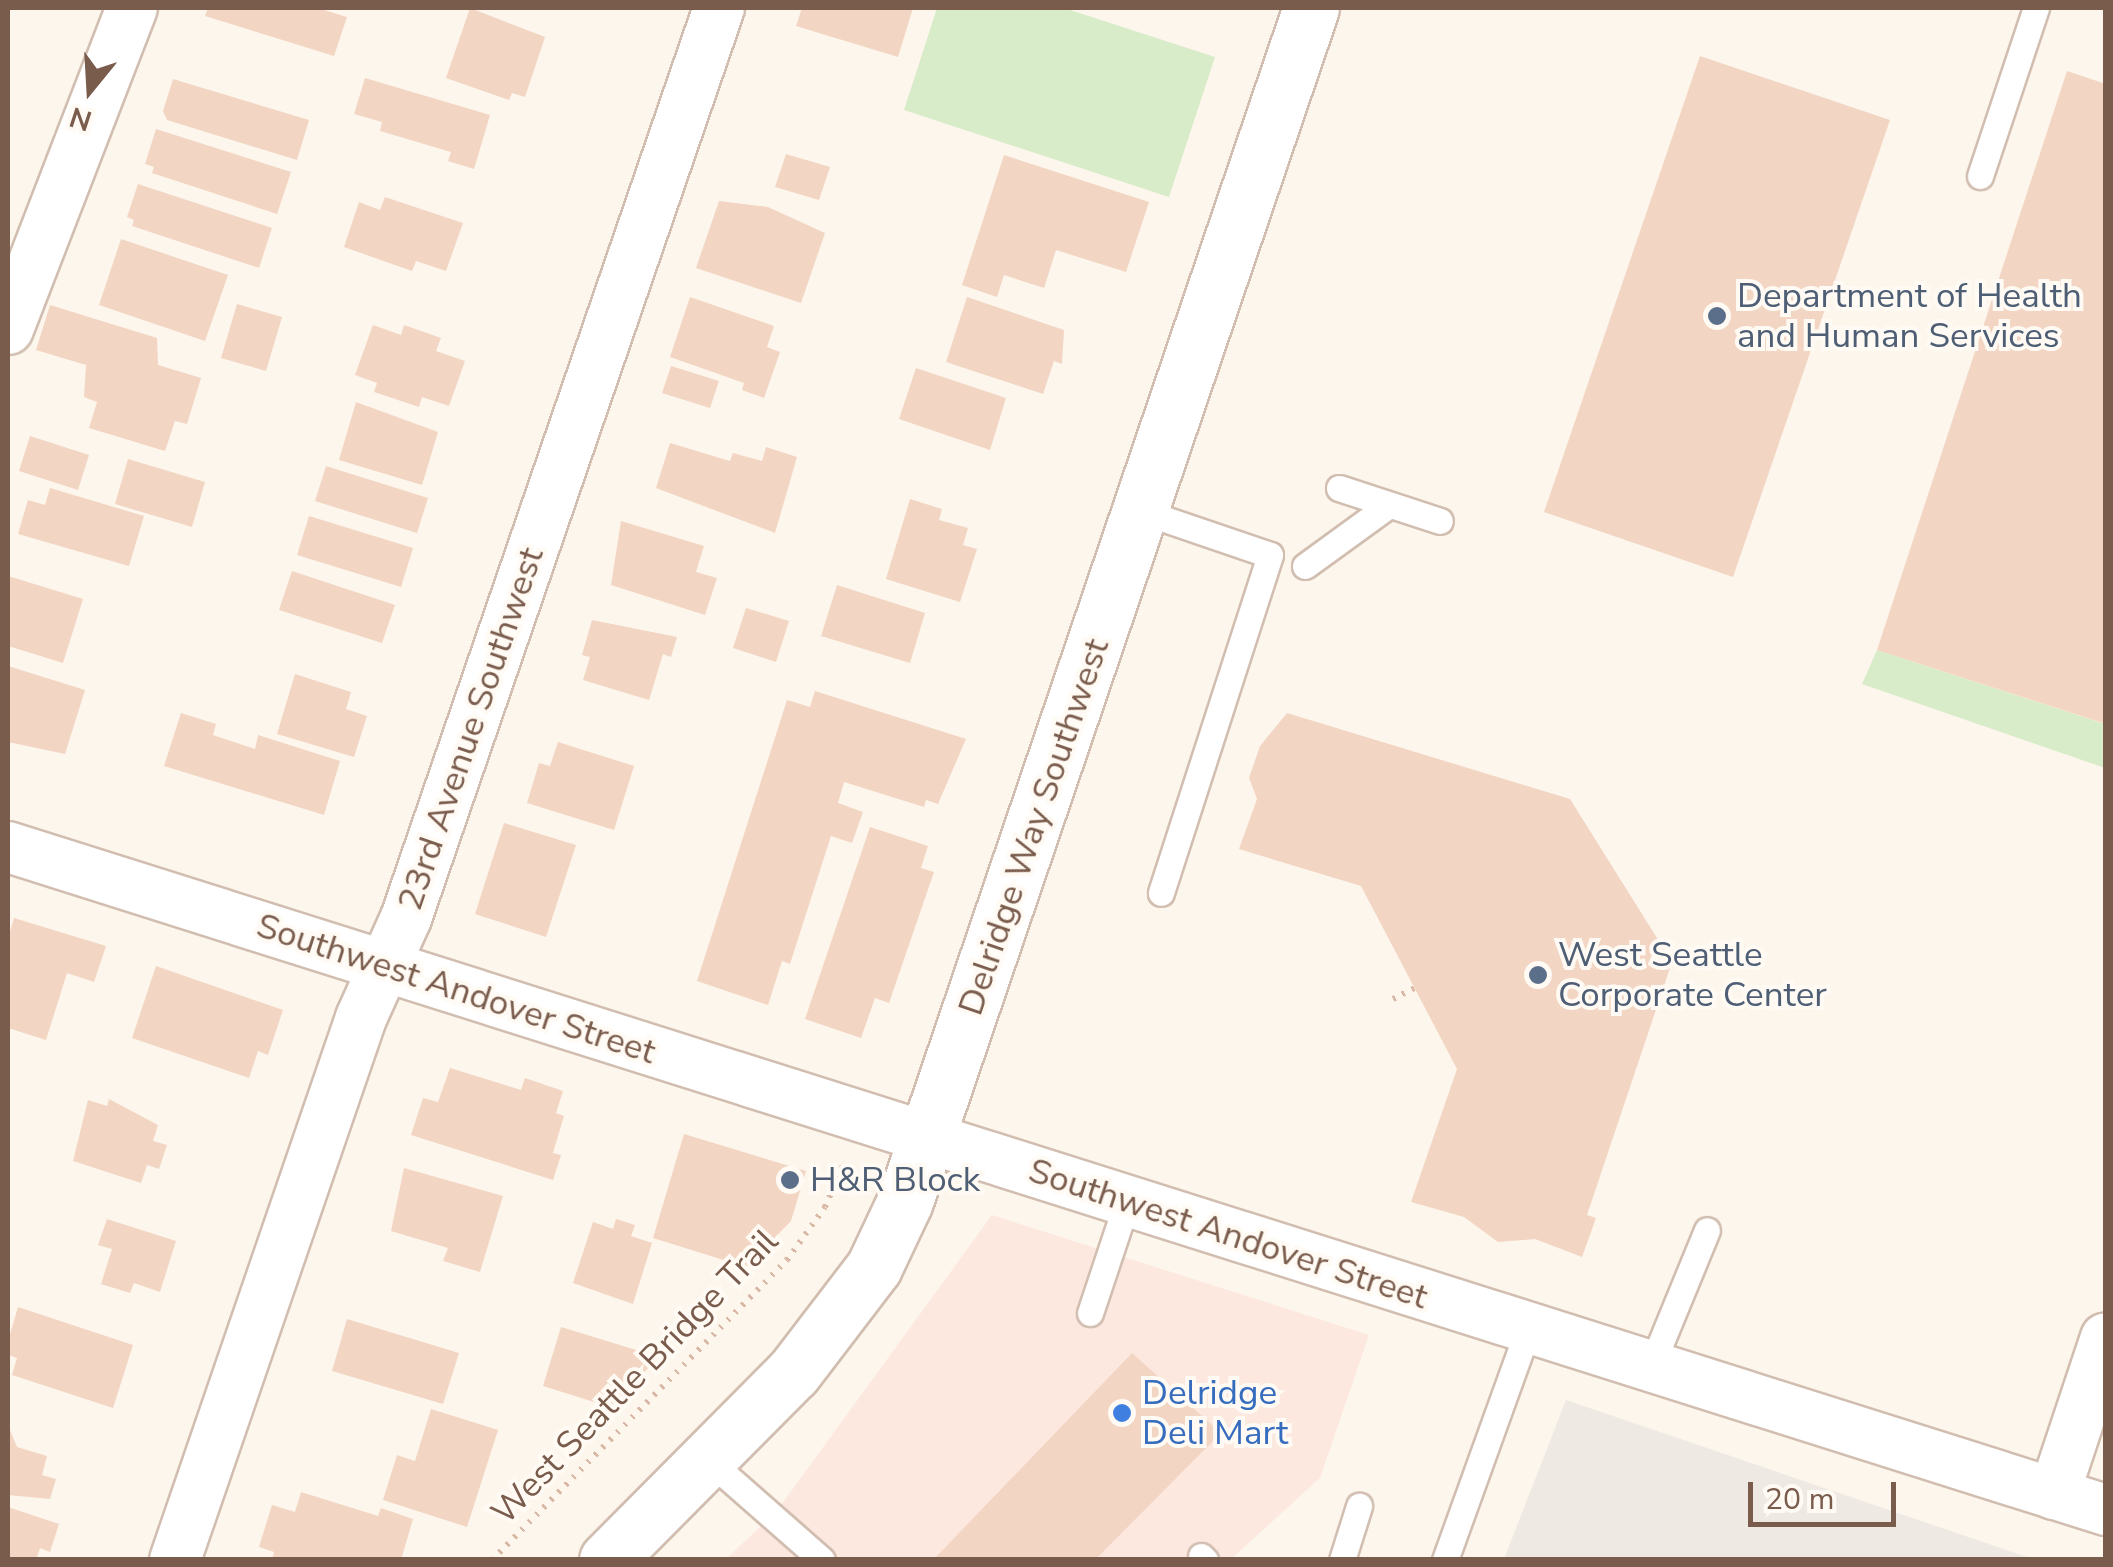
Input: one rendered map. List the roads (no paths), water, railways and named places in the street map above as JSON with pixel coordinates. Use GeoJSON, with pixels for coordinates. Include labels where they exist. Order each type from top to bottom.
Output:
{"type":"FeatureCollection","features":[{"type":"Feature","properties":{"kind":"main road","name":"Delridge Way Southwest"},"geometry":{"type":"LineString","coordinates":[[606,1560],[793,1373],[874,1267],[927,1140],[1311,8]]}},
{"type":"Feature","properties":{"kind":"street"},"geometry":{"type":"LineString","coordinates":[[8,329],[132,8]]}},
{"type":"Feature","properties":{"kind":"street","name":"23rd Avenue Southwest"},"geometry":{"type":"LineString","coordinates":[[175,1560],[719,8]]}},
{"type":"Feature","properties":{"kind":"street","name":"Southwest Andover Street"},"geometry":{"type":"LineString","coordinates":[[8,846],[1650,1369],[2106,1510]]}},
{"type":"Feature","properties":{"kind":"street"},"geometry":{"type":"LineString","coordinates":[[2054,1494],[2106,1338]]}},
{"type":"Feature","properties":{"kind":"lane"},"geometry":{"type":"LineString","coordinates":[[1980,176],[2036,8]]}},
{"type":"Feature","properties":{"kind":"lane"},"geometry":{"type":"LineString","coordinates":[[1338,488],[1440,521]]}},
{"type":"Feature","properties":{"kind":"lane"},"geometry":{"type":"LineString","coordinates":[[1305,566],[1389,505]]}},
{"type":"Feature","properties":{"kind":"lane"},"geometry":{"type":"LineString","coordinates":[[1141,511],[1270,554],[1161,893]]}},
{"type":"Feature","properties":{"kind":"lane"},"geometry":{"type":"LineString","coordinates":[[1090,1314],[1127,1202]]}},
{"type":"Feature","properties":{"kind":"lane"},"geometry":{"type":"LineString","coordinates":[[1650,1369],[1707,1230]]}},
{"type":"Feature","properties":{"kind":"lane"},"geometry":{"type":"LineString","coordinates":[[1445,1560],[1528,1330]]}},
{"type":"Feature","properties":{"kind":"lane"},"geometry":{"type":"LineString","coordinates":[[707,1459],[822,1560]]}},
{"type":"Feature","properties":{"kind":"lane"},"geometry":{"type":"LineString","coordinates":[[1342,1560],[1358,1506]]}},
{"type":"Feature","properties":{"kind":"place","name":"Department of Health and Human Services"},"geometry":{"type":"Point","coordinates":[1717,316]}},
{"type":"Feature","properties":{"kind":"place","name":"West Seattle Corporate Center"},"geometry":{"type":"Point","coordinates":[1538,975]}},
{"type":"Feature","properties":{"kind":"place","name":"H&R Block"},"geometry":{"type":"Point","coordinates":[790,1180]}},
{"type":"Feature","properties":{"kind":"place","name":"Delridge Deli Mart"},"geometry":{"type":"Point","coordinates":[1122,1413]}}]}
